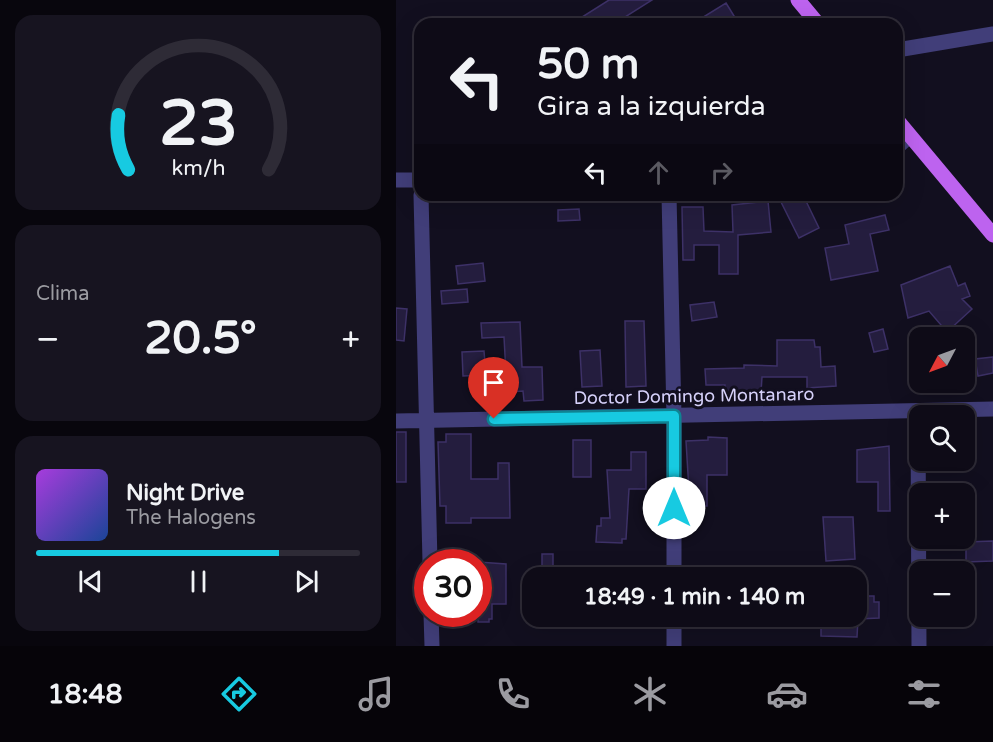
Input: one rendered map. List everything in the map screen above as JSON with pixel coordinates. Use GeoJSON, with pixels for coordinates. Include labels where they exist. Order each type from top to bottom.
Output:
{"type":"FeatureCollection","features":[{"type":"Feature","properties":{"kind":"main road"},"geometry":{"type":"LineString","coordinates":[[798,0],[813,18]]}},
{"type":"Feature","properties":{"kind":"main road"},"geometry":{"type":"LineString","coordinates":[[903,127],[993,234]]}},
{"type":"Feature","properties":{"kind":"street"},"geometry":{"type":"LineString","coordinates":[[903,49],[993,34]]}},
{"type":"Feature","properties":{"kind":"street"},"geometry":{"type":"LineString","coordinates":[[903,142],[910,136]]}},
{"type":"Feature","properties":{"kind":"street"},"geometry":{"type":"LineString","coordinates":[[396,180],[414,180]]}},
{"type":"Feature","properties":{"kind":"street"},"geometry":{"type":"LineString","coordinates":[[421,201],[429,549]]}},
{"type":"Feature","properties":{"kind":"street"},"geometry":{"type":"LineString","coordinates":[[669,201],[674,416],[674,567]]}},
{"type":"Feature","properties":{"kind":"street","name":"Doctor Domingo Montanaro"},"geometry":{"type":"LineString","coordinates":[[975,409],[993,409]]}},
{"type":"Feature","properties":{"kind":"street","name":"Doctor Domingo Montanaro"},"geometry":{"type":"LineString","coordinates":[[396,421],[909,411]]}},
{"type":"Feature","properties":{"kind":"street"},"geometry":{"type":"LineString","coordinates":[[918,471],[919,646]]}},
{"type":"Feature","properties":{"kind":"street"},"geometry":{"type":"LineString","coordinates":[[431,627],[432,646]]}},
{"type":"Feature","properties":{"kind":"street"},"geometry":{"type":"LineString","coordinates":[[674,627],[674,646]]}},
{"type":"Feature","properties":{"kind":"building"},"geometry":{"type":"Polygon","coordinates":[[[609,0],[652,0],[624,18],[580,18],[609,0]]]}},
{"type":"Feature","properties":{"kind":"building"},"geometry":{"type":"Polygon","coordinates":[[[726,3],[735,18],[702,18],[726,3]]]}},
{"type":"Feature","properties":{"kind":"building"},"geometry":{"type":"Polygon","coordinates":[[[768,201],[771,232],[738,235],[738,274],[719,274],[719,245],[694,245],[694,260],[683,260],[682,207],[703,207],[704,231],[733,232],[732,205],[768,201]]]}},
{"type":"Feature","properties":{"kind":"building"},"geometry":{"type":"Polygon","coordinates":[[[780,201],[806,201],[819,228],[799,238],[780,201]]]}},
{"type":"Feature","properties":{"kind":"building"},"geometry":{"type":"Polygon","coordinates":[[[579,209],[580,220],[558,221],[558,210],[579,209]]]}},
{"type":"Feature","properties":{"kind":"building"},"geometry":{"type":"Polygon","coordinates":[[[885,215],[889,230],[870,234],[878,271],[831,280],[825,248],[849,244],[845,225],[885,215]]]}},
{"type":"Feature","properties":{"kind":"building"},"geometry":{"type":"Polygon","coordinates":[[[483,263],[485,281],[458,284],[456,266],[483,263]]]}},
{"type":"Feature","properties":{"kind":"building"},"geometry":{"type":"Polygon","coordinates":[[[950,266],[958,286],[965,283],[970,296],[962,299],[972,309],[952,327],[943,327],[929,311],[908,318],[901,285],[950,266]]]}},
{"type":"Feature","properties":{"kind":"building"},"geometry":{"type":"Polygon","coordinates":[[[467,289],[468,302],[442,304],[441,291],[467,289]]]}},
{"type":"Feature","properties":{"kind":"building"},"geometry":{"type":"Polygon","coordinates":[[[714,302],[717,317],[692,321],[690,305],[714,302]]]}},
{"type":"Feature","properties":{"kind":"building"},"geometry":{"type":"Polygon","coordinates":[[[396,308],[407,309],[404,341],[396,340],[396,308]]]}},
{"type":"Feature","properties":{"kind":"building"},"geometry":{"type":"Polygon","coordinates":[[[625,321],[644,321],[646,386],[626,387],[625,321]]]}},
{"type":"Feature","properties":{"kind":"building"},"geometry":{"type":"Polygon","coordinates":[[[520,322],[522,367],[542,367],[543,400],[524,401],[523,391],[507,392],[504,337],[482,338],[481,323],[520,322]]]}},
{"type":"Feature","properties":{"kind":"building"},"geometry":{"type":"Polygon","coordinates":[[[883,329],[888,349],[874,352],[869,333],[883,329]]]}},
{"type":"Feature","properties":{"kind":"building"},"geometry":{"type":"Polygon","coordinates":[[[777,340],[814,340],[815,347],[820,347],[821,367],[835,366],[836,386],[807,388],[807,377],[762,377],[761,392],[725,394],[725,385],[706,385],[705,369],[744,368],[744,365],[777,366],[777,340]]]}},
{"type":"Feature","properties":{"kind":"building"},"geometry":{"type":"Polygon","coordinates":[[[600,350],[602,386],[582,387],[580,351],[600,350]]]}},
{"type":"Feature","properties":{"kind":"building"},"geometry":{"type":"Polygon","coordinates":[[[484,351],[486,375],[463,376],[462,352],[484,351]]]}},
{"type":"Feature","properties":{"kind":"building"},"geometry":{"type":"Polygon","coordinates":[[[993,357],[993,373],[978,376],[975,359],[993,357]]]}},
{"type":"Feature","properties":{"kind":"building"},"geometry":{"type":"Polygon","coordinates":[[[396,432],[406,432],[406,482],[396,482],[396,432]]]}},
{"type":"Feature","properties":{"kind":"building"},"geometry":{"type":"Polygon","coordinates":[[[446,434],[471,434],[471,479],[498,479],[498,463],[509,463],[510,518],[471,518],[471,523],[446,523],[446,506],[440,506],[438,442],[446,442],[446,434]]]}},
{"type":"Feature","properties":{"kind":"building"},"geometry":{"type":"Polygon","coordinates":[[[708,437],[727,438],[727,475],[707,475],[707,506],[702,506],[702,509],[686,510],[684,492],[689,491],[686,441],[708,440],[708,437]]]}},
{"type":"Feature","properties":{"kind":"building"},"geometry":{"type":"Polygon","coordinates":[[[573,440],[591,440],[591,477],[573,477],[573,440]]]}},
{"type":"Feature","properties":{"kind":"building"},"geometry":{"type":"Polygon","coordinates":[[[889,446],[890,511],[878,511],[878,482],[857,482],[857,450],[889,446]]]}},
{"type":"Feature","properties":{"kind":"building"},"geometry":{"type":"Polygon","coordinates":[[[631,452],[646,452],[646,489],[629,489],[626,539],[622,539],[622,543],[596,542],[597,526],[601,526],[601,518],[610,518],[607,470],[631,470],[631,452]]]}},
{"type":"Feature","properties":{"kind":"building"},"geometry":{"type":"Polygon","coordinates":[[[823,517],[853,517],[855,559],[826,561],[823,517]]]}},
{"type":"Feature","properties":{"kind":"building"},"geometry":{"type":"Polygon","coordinates":[[[993,541],[993,561],[966,561],[966,549],[975,549],[975,542],[993,541]]]}},
{"type":"Feature","properties":{"kind":"building"},"geometry":{"type":"Polygon","coordinates":[[[542,554],[553,554],[553,566],[542,566],[542,554]]]}},
{"type":"Feature","properties":{"kind":"building"},"geometry":{"type":"Polygon","coordinates":[[[492,563],[506,564],[506,604],[492,604],[492,563]]]}},
{"type":"Feature","properties":{"kind":"building"},"geometry":{"type":"Polygon","coordinates":[[[867,596],[874,596],[874,602],[879,602],[879,618],[867,619],[867,596]]]}},
{"type":"Feature","properties":{"kind":"building"},"geometry":{"type":"Polygon","coordinates":[[[821,627],[858,627],[857,637],[821,636],[821,627]]]}},
{"type":"Feature","properties":{"kind":"route"},"geometry":{"type":"LineString","coordinates":[[494,419],[674,416],[674,508]]}}]}
